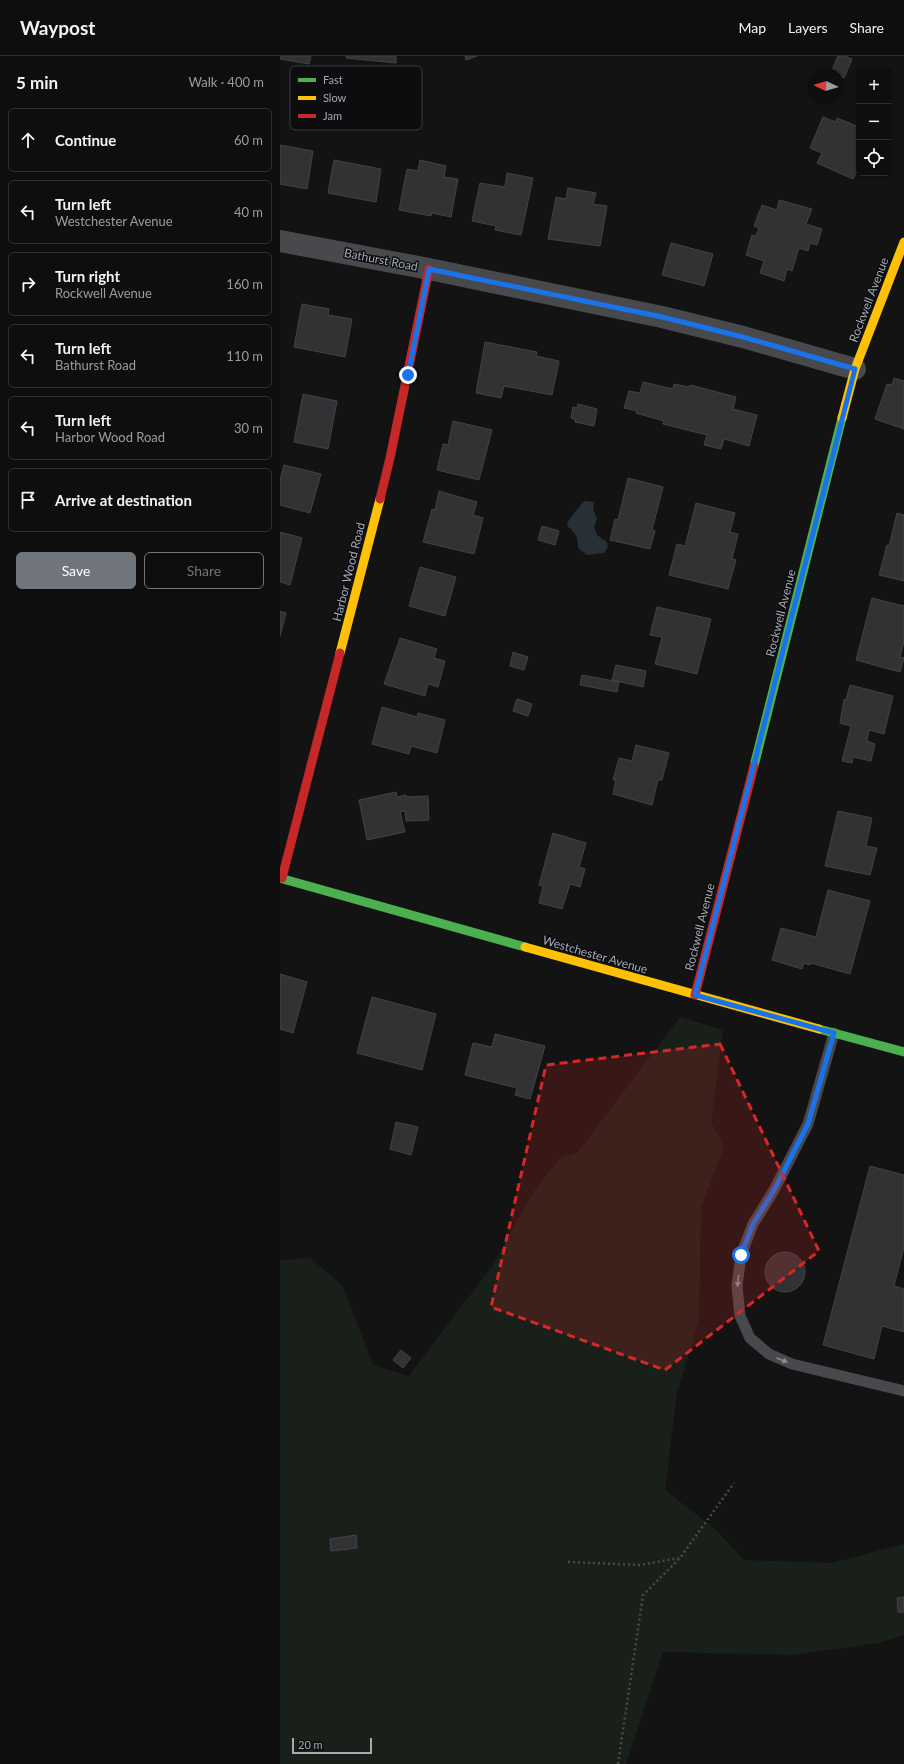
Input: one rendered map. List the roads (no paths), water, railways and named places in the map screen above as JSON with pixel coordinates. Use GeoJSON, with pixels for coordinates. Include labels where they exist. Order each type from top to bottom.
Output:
{"type":"FeatureCollection","features":[{"type":"Feature","properties":{"kind":"street","name":"Bathurst Road"},"geometry":{"type":"LineString","coordinates":[[280,241],[429,269],[662,317],[743,337],[855,369]]}},
{"type":"Feature","properties":{"kind":"street","name":"Rockwell Avenue"},"geometry":{"type":"LineString","coordinates":[[695,995],[855,369],[904,242]]}},
{"type":"Feature","properties":{"kind":"street","name":"Harbor Wood Road"},"geometry":{"type":"LineString","coordinates":[[281,878],[390,458],[429,269]]}},
{"type":"Feature","properties":{"kind":"street","name":"Westchester Avenue"},"geometry":{"type":"LineString","coordinates":[[281,878],[695,995],[904,1052]]}},
{"type":"Feature","properties":{"kind":"lane"},"geometry":{"type":"LineString","coordinates":[[834,1033],[808,1124],[774,1190],[753,1224],[741,1255],[737,1286],[740,1316],[750,1338],[769,1354],[792,1364],[904,1391]]}}]}
